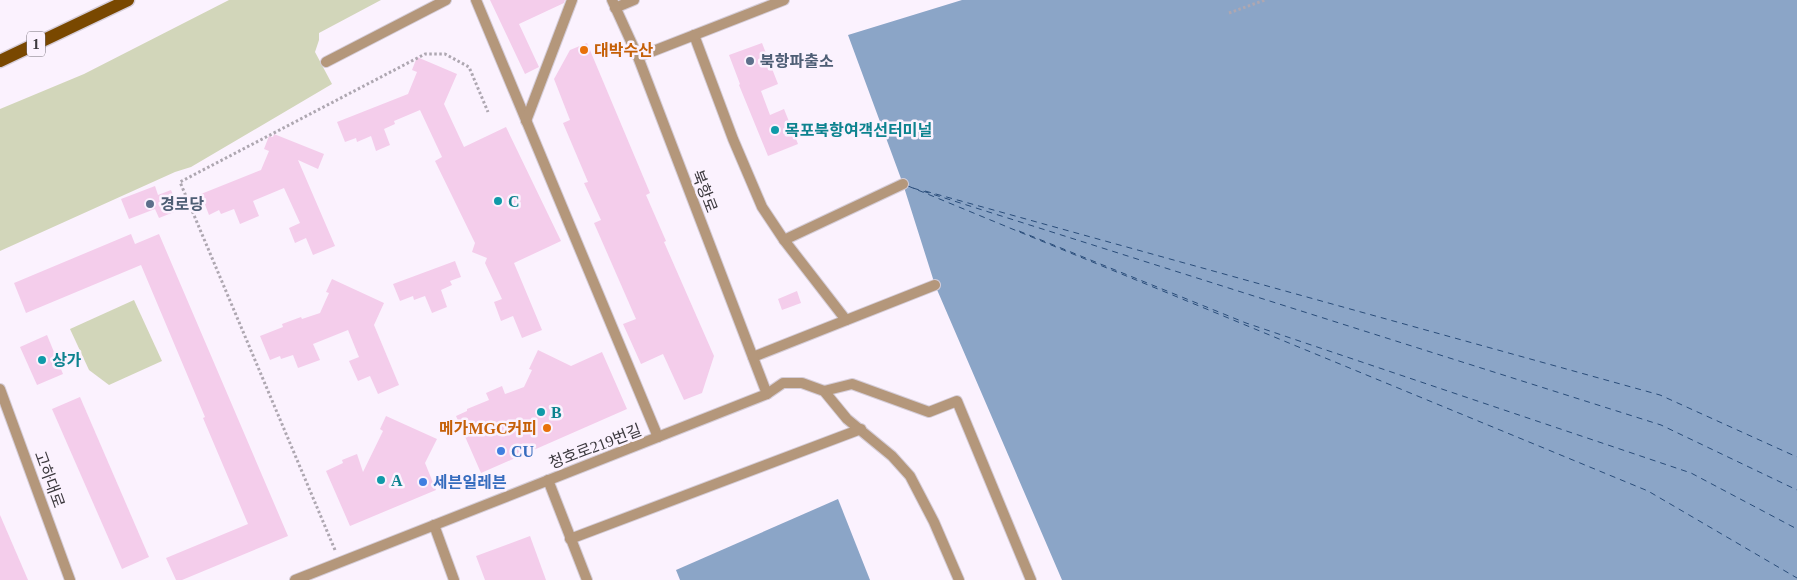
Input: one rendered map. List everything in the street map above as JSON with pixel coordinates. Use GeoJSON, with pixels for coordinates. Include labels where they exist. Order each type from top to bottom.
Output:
{"type":"FeatureCollection","features":[{"type":"Feature","properties":{"kind":"main road","name":"1"},"geometry":{"type":"LineString","coordinates":[[0,61],[128,0]]}},
{"type":"Feature","properties":{"kind":"street"},"geometry":{"type":"LineString","coordinates":[[326,62],[446,0]]}},
{"type":"Feature","properties":{"kind":"street"},"geometry":{"type":"LineString","coordinates":[[476,0],[658,437]]}},
{"type":"Feature","properties":{"kind":"street"},"geometry":{"type":"LineString","coordinates":[[526,121],[572,0]]}},
{"type":"Feature","properties":{"kind":"street"},"geometry":{"type":"LineString","coordinates":[[614,4],[634,0]]}},
{"type":"Feature","properties":{"kind":"street"},"geometry":{"type":"LineString","coordinates":[[638,57],[784,0]]}},
{"type":"Feature","properties":{"kind":"street","name":"북항로"},"geometry":{"type":"LineString","coordinates":[[614,4],[638,57],[767,394]]}},
{"type":"Feature","properties":{"kind":"street"},"geometry":{"type":"LineString","coordinates":[[694,35],[733,139],[762,207],[784,240],[846,320]]}},
{"type":"Feature","properties":{"kind":"street"},"geometry":{"type":"LineString","coordinates":[[784,240],[902,184]]}},
{"type":"Feature","properties":{"kind":"street"},"geometry":{"type":"LineString","coordinates":[[754,357],[936,286]]}},
{"type":"Feature","properties":{"kind":"street","name":"청호로219번길"},"geometry":{"type":"LineString","coordinates":[[295,580],[767,394],[783,383],[802,383],[824,391]]}},
{"type":"Feature","properties":{"kind":"street"},"geometry":{"type":"LineString","coordinates":[[959,580],[934,522],[910,476],[892,456],[847,419],[824,391],[852,384],[929,412],[957,401],[1031,580]]}},
{"type":"Feature","properties":{"kind":"street","name":"고하대로"},"geometry":{"type":"LineString","coordinates":[[0,389],[70,580]]}},
{"type":"Feature","properties":{"kind":"street"},"geometry":{"type":"LineString","coordinates":[[570,539],[861,430]]}},
{"type":"Feature","properties":{"kind":"street"},"geometry":{"type":"LineString","coordinates":[[548,480],[586,580]]}},
{"type":"Feature","properties":{"kind":"street"},"geometry":{"type":"LineString","coordinates":[[434,525],[454,580]]}},
{"type":"Feature","properties":{"kind":"path"},"geometry":{"type":"LineString","coordinates":[[1230,13],[1266,0]]}},
{"type":"Feature","properties":{"kind":"path"},"geometry":{"type":"LineString","coordinates":[[340,562],[180,182],[425,54],[445,54],[470,67],[488,112]]}},
{"type":"Feature","properties":{"kind":"green space"},"geometry":{"type":"Polygon","coordinates":[[[229,0],[381,0],[319,33],[315,52],[332,84],[191,167],[175,172],[0,251],[0,109],[84,74],[229,0]]]}},
{"type":"Feature","properties":{"kind":"green space"},"geometry":{"type":"Polygon","coordinates":[[[134,300],[162,361],[109,385],[89,370],[70,329],[134,300]]]}},
{"type":"Feature","properties":{"kind":"water"},"geometry":{"type":"Polygon","coordinates":[[[962,0],[1797,0],[1797,580],[1062,580],[935,285],[903,184],[848,35],[962,0]]]}},
{"type":"Feature","properties":{"kind":"water"},"geometry":{"type":"Polygon","coordinates":[[[838,499],[870,580],[680,580],[676,570],[838,499]]]}},
{"type":"Feature","properties":{"kind":"building"},"geometry":{"type":"Polygon","coordinates":[[[490,0],[565,0],[564,3],[519,24],[539,67],[525,74],[490,0]]]}},
{"type":"Feature","properties":{"kind":"building"},"geometry":{"type":"Polygon","coordinates":[[[587,43],[650,193],[646,195],[666,241],[664,242],[714,356],[702,393],[684,400],[663,354],[641,364],[623,324],[636,319],[594,223],[601,220],[584,183],[588,182],[563,123],[570,120],[554,79],[570,50],[587,43]]]}},
{"type":"Feature","properties":{"kind":"building","name":"목포북항여객선터미널"},"geometry":{"type":"Polygon","coordinates":[[[762,43],[778,84],[761,91],[770,115],[784,109],[798,144],[768,156],[729,55],[762,43]]]}},
{"type":"Feature","properties":{"kind":"building"},"geometry":{"type":"Polygon","coordinates":[[[417,57],[457,74],[444,104],[464,147],[506,127],[561,241],[514,263],[542,330],[522,338],[513,316],[501,321],[494,302],[502,299],[485,263],[487,258],[472,252],[475,243],[435,161],[442,157],[420,110],[394,121],[395,124],[384,129],[390,145],[376,151],[371,136],[357,142],[356,138],[345,142],[337,122],[408,94],[417,72],[412,70],[417,57]]]}},
{"type":"Feature","properties":{"kind":"building"},"geometry":{"type":"Polygon","coordinates":[[[274,134],[324,154],[318,169],[298,160],[335,246],[313,255],[306,238],[295,243],[289,228],[300,223],[284,188],[253,201],[259,216],[240,224],[234,209],[221,214],[219,210],[209,215],[201,194],[261,170],[269,151],[264,149],[269,136],[273,137],[274,134]]]}},
{"type":"Feature","properties":{"kind":"building","name":"경로당"},"geometry":{"type":"Polygon","coordinates":[[[155,186],[158,195],[171,190],[179,210],[159,218],[155,209],[129,219],[121,199],[155,186]]]}},
{"type":"Feature","properties":{"kind":"building"},"geometry":{"type":"Polygon","coordinates":[[[131,234],[135,244],[159,234],[288,536],[182,580],[176,580],[166,558],[248,524],[141,265],[26,313],[14,283],[131,234]]]}},
{"type":"Feature","properties":{"kind":"building"},"geometry":{"type":"Polygon","coordinates":[[[455,261],[461,277],[450,281],[452,285],[441,290],[447,307],[432,313],[425,296],[414,300],[413,296],[400,301],[393,284],[455,261]]]}},
{"type":"Feature","properties":{"kind":"building"},"geometry":{"type":"Polygon","coordinates":[[[332,279],[384,303],[374,325],[399,385],[378,394],[370,376],[358,381],[349,361],[359,357],[348,330],[313,344],[320,360],[298,368],[293,355],[281,359],[280,356],[270,360],[260,336],[283,327],[282,324],[320,313],[329,293],[326,292],[332,279]]]}},
{"type":"Feature","properties":{"kind":"building"},"geometry":{"type":"Polygon","coordinates":[[[797,291],[801,303],[782,310],[778,299],[797,291]]]}},
{"type":"Feature","properties":{"kind":"building","name":"상가"},"geometry":{"type":"Polygon","coordinates":[[[47,335],[63,374],[37,385],[20,347],[47,335]]]}},
{"type":"Feature","properties":{"kind":"building","name":"B"},"geometry":{"type":"Polygon","coordinates":[[[538,350],[571,366],[602,352],[627,409],[481,473],[456,416],[489,400],[486,393],[502,386],[505,394],[524,387],[532,370],[529,369],[538,350]]]}},
{"type":"Feature","properties":{"kind":"building"},"geometry":{"type":"Polygon","coordinates":[[[80,397],[149,557],[122,569],[52,409],[80,397]]]}},
{"type":"Feature","properties":{"kind":"building","name":"A"},"geometry":{"type":"Polygon","coordinates":[[[386,416],[437,439],[425,463],[436,490],[350,526],[326,471],[343,463],[342,460],[357,454],[363,472],[383,431],[380,429],[386,416]]]}},
{"type":"Feature","properties":{"kind":"building"},"geometry":{"type":"Polygon","coordinates":[[[0,515],[28,580],[0,580],[0,515]]]}},
{"type":"Feature","properties":{"kind":"building"},"geometry":{"type":"Polygon","coordinates":[[[530,536],[546,580],[485,580],[476,556],[530,536]]]}},
{"type":"Feature","properties":{"kind":"ferry route"},"geometry":{"type":"LineString","coordinates":[[908,186],[1648,491],[1797,578]]}},
{"type":"Feature","properties":{"kind":"ferry route"},"geometry":{"type":"LineString","coordinates":[[913,188],[1661,425],[1797,490]]}},
{"type":"Feature","properties":{"kind":"ferry route"},"geometry":{"type":"LineString","coordinates":[[925,191],[1660,395],[1797,457]]}},
{"type":"Feature","properties":{"kind":"ferry route"},"geometry":{"type":"LineString","coordinates":[[1019,231],[1246,323],[1691,473],[1797,529]]}},
{"type":"Feature","properties":{"kind":"place","name":"대박수산"},"geometry":{"type":"Point","coordinates":[584,50]}},
{"type":"Feature","properties":{"kind":"place","name":"북항파출소"},"geometry":{"type":"Point","coordinates":[750,61]}},
{"type":"Feature","properties":{"kind":"place","name":"목포북항여객선터미널"},"geometry":{"type":"Point","coordinates":[775,130]}},
{"type":"Feature","properties":{"kind":"place","name":"C"},"geometry":{"type":"Point","coordinates":[498,201]}},
{"type":"Feature","properties":{"kind":"place","name":"경로당"},"geometry":{"type":"Point","coordinates":[150,204]}},
{"type":"Feature","properties":{"kind":"place","name":"상가"},"geometry":{"type":"Point","coordinates":[42,360]}},
{"type":"Feature","properties":{"kind":"place","name":"B"},"geometry":{"type":"Point","coordinates":[541,412]}},
{"type":"Feature","properties":{"kind":"place","name":"메가MGC커피"},"geometry":{"type":"Point","coordinates":[547,428]}},
{"type":"Feature","properties":{"kind":"place","name":"CU"},"geometry":{"type":"Point","coordinates":[501,451]}},
{"type":"Feature","properties":{"kind":"place","name":"A"},"geometry":{"type":"Point","coordinates":[381,480]}},
{"type":"Feature","properties":{"kind":"place","name":"세븐일레븐"},"geometry":{"type":"Point","coordinates":[423,482]}}]}
